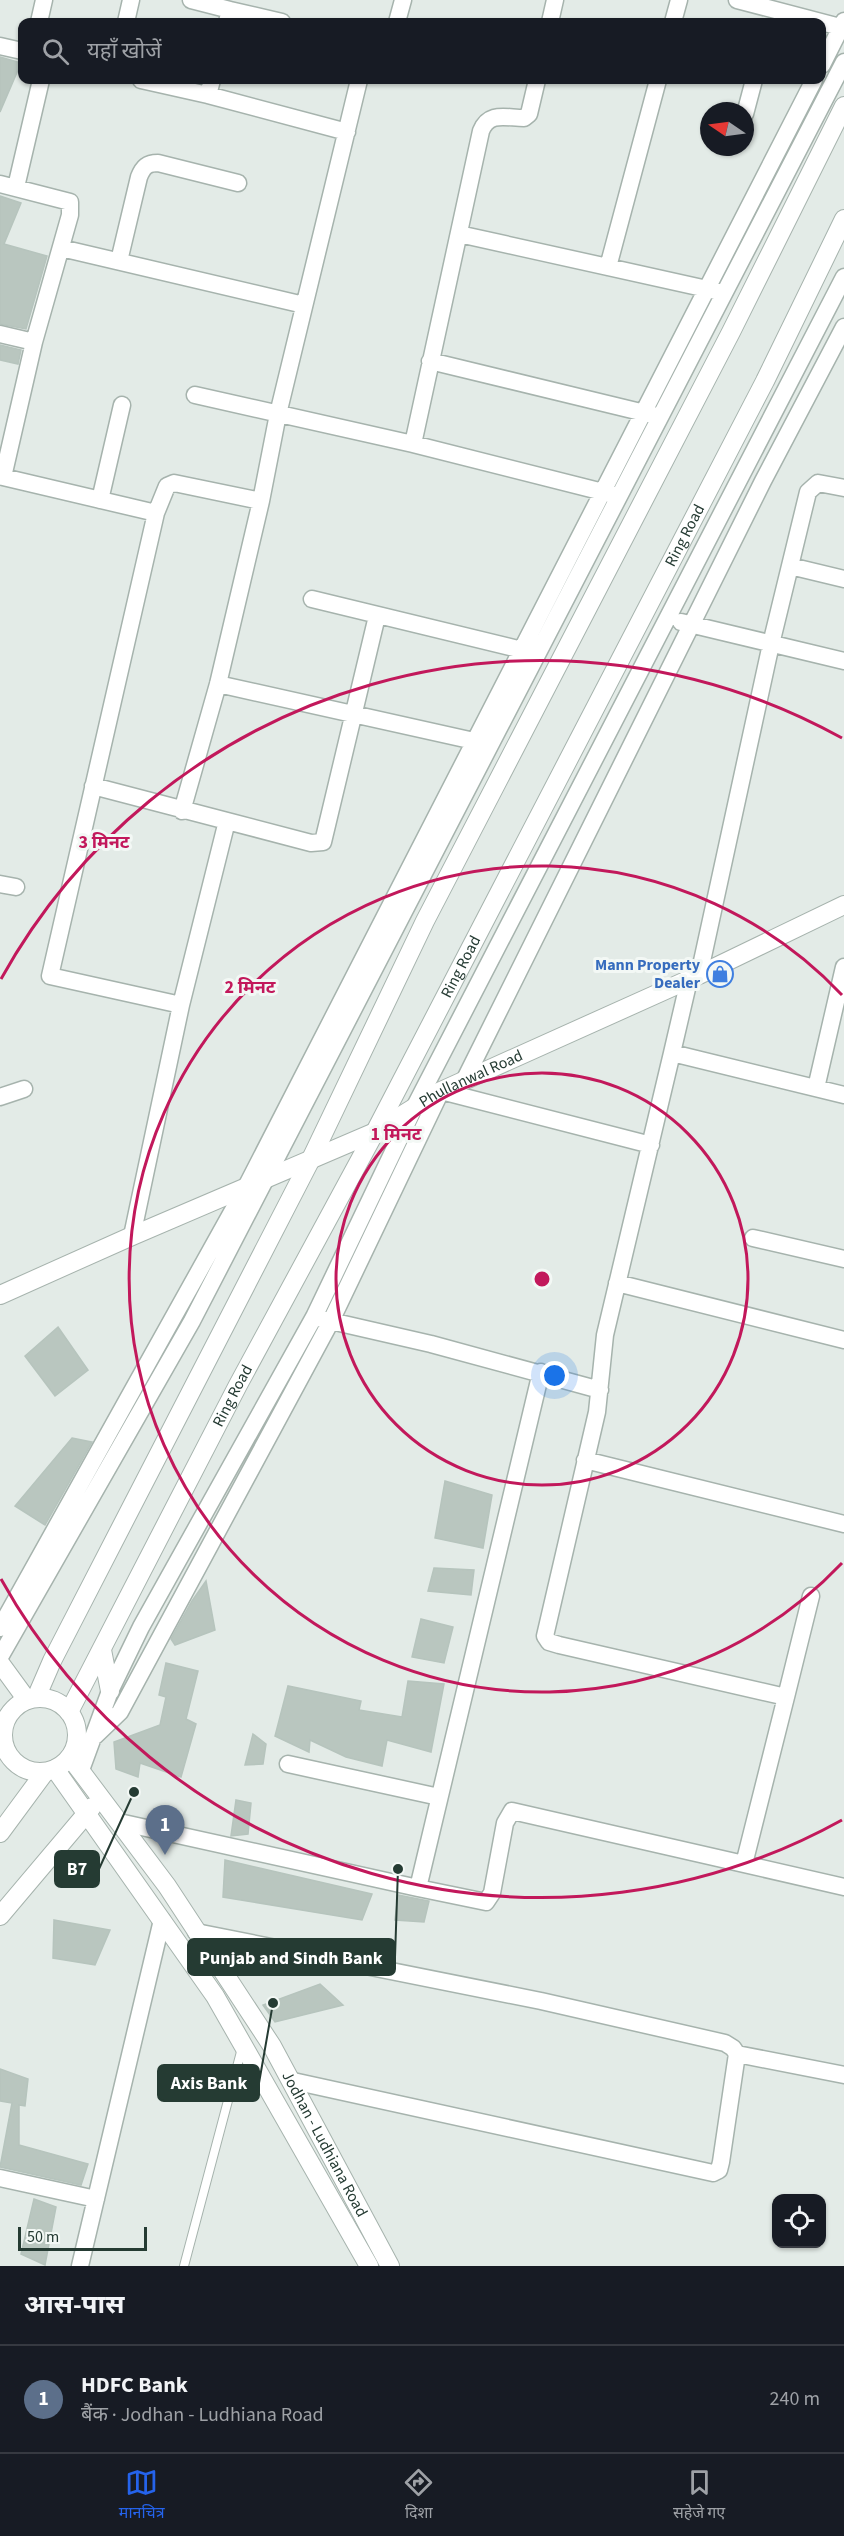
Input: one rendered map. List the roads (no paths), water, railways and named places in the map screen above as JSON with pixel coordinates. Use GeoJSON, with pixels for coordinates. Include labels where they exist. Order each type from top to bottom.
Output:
{"type":"FeatureCollection","features":[{"type":"Feature","properties":{"kind":"street"},"geometry":{"type":"LineString","coordinates":[[40,18],[44,0]]}},
{"type":"Feature","properties":{"kind":"street"},"geometry":{"type":"LineString","coordinates":[[127,18],[131,0]]}},
{"type":"Feature","properties":{"kind":"street"},"geometry":{"type":"LineString","coordinates":[[191,0],[229,16],[247,18]]}},
{"type":"Feature","properties":{"kind":"street"},"geometry":{"type":"LineString","coordinates":[[398,18],[403,0]]}},
{"type":"Feature","properties":{"kind":"street"},"geometry":{"type":"LineString","coordinates":[[551,18],[555,0]]}},
{"type":"Feature","properties":{"kind":"street"},"geometry":{"type":"LineString","coordinates":[[674,18],[679,0]]}},
{"type":"Feature","properties":{"kind":"street"},"geometry":{"type":"LineString","coordinates":[[737,0],[770,16],[786,18]]}},
{"type":"Feature","properties":{"kind":"street"},"geometry":{"type":"LineString","coordinates":[[826,23],[843,25],[826,57]]}},
{"type":"Feature","properties":{"kind":"street"},"geometry":{"type":"LineString","coordinates":[[0,46],[18,50]]}},
{"type":"Feature","properties":{"kind":"street"},"geometry":{"type":"LineString","coordinates":[[0,1628],[246,1187],[522,650],[611,493],[652,414],[724,292],[844,62]]}},
{"type":"Feature","properties":{"kind":"street"},"geometry":{"type":"LineString","coordinates":[[40,84],[8,186],[70,202],[70,215],[34,342],[3,477],[156,513]]}},
{"type":"Feature","properties":{"kind":"street"},"geometry":{"type":"LineString","coordinates":[[180,84],[210,87],[347,132]]}},
{"type":"Feature","properties":{"kind":"street"},"geometry":{"type":"LineString","coordinates":[[183,812],[218,684],[261,501],[278,414],[358,84]]}},
{"type":"Feature","properties":{"kind":"street"},"geometry":{"type":"LineString","coordinates":[[413,444],[483,124],[495,117],[524,118],[529,114],[536,84]]}},
{"type":"Feature","properties":{"kind":"street"},"geometry":{"type":"LineString","coordinates":[[608,267],[657,84]]}},
{"type":"Feature","properties":{"kind":"street"},"geometry":{"type":"LineString","coordinates":[[748,102],[753,84]]}},
{"type":"Feature","properties":{"kind":"street"},"geometry":{"type":"LineString","coordinates":[[652,414],[707,290],[812,84]]}},
{"type":"Feature","properties":{"kind":"street"},"geometry":{"type":"LineString","coordinates":[[651,1145],[441,1091],[331,1321],[234,1481],[152,1608],[110,1691],[93,1738],[76,1763],[50,1771],[32,1772],[20,1766],[5,1764],[4,1712],[31,1699],[52,1661],[311,1159],[425,921],[731,332],[844,106]]}},
{"type":"Feature","properties":{"kind":"street"},"geometry":{"type":"LineString","coordinates":[[119,261],[139,177],[142,168],[149,163],[238,183]]}},
{"type":"Feature","properties":{"kind":"street","name":"Ring Road"},"geometry":{"type":"LineString","coordinates":[[69,1712],[238,1385],[375,1132],[765,381],[844,219]]}},
{"type":"Feature","properties":{"kind":"street"},"geometry":{"type":"LineString","coordinates":[[459,234],[724,292]]}},
{"type":"Feature","properties":{"kind":"street"},"geometry":{"type":"LineString","coordinates":[[61,248],[304,305]]}},
{"type":"Feature","properties":{"kind":"street"},"geometry":{"type":"LineString","coordinates":[[93,1738],[112,1723],[120,1712],[168,1620],[416,1106],[844,277]]}},
{"type":"Feature","properties":{"kind":"street"},"geometry":{"type":"LineString","coordinates":[[464,1081],[763,481],[842,335],[815,332]]}},
{"type":"Feature","properties":{"kind":"street"},"geometry":{"type":"LineString","coordinates":[[0,334],[34,342]]}},
{"type":"Feature","properties":{"kind":"street"},"geometry":{"type":"LineString","coordinates":[[430,361],[652,414]]}},
{"type":"Feature","properties":{"kind":"street"},"geometry":{"type":"LineString","coordinates":[[195,395],[413,444],[611,493]]}},
{"type":"Feature","properties":{"kind":"street"},"geometry":{"type":"LineString","coordinates":[[100,500],[122,405]]}},
{"type":"Feature","properties":{"kind":"street"},"geometry":{"type":"LineString","coordinates":[[742,476],[763,481]]}},
{"type":"Feature","properties":{"kind":"street"},"geometry":{"type":"LineString","coordinates":[[181,1005],[50,976],[156,513],[167,486],[174,483],[261,501]]}},
{"type":"Feature","properties":{"kind":"street"},"geometry":{"type":"LineString","coordinates":[[786,1697],[559,1645],[549,1642],[545,1636],[600,1390],[605,1335],[672,1053],[694,977],[790,566],[812,486],[818,483],[844,489]]}},
{"type":"Feature","properties":{"kind":"street"},"geometry":{"type":"LineString","coordinates":[[0,1657],[192,1321],[268,1178],[489,752],[611,493]]}},
{"type":"Feature","properties":{"kind":"street"},"geometry":{"type":"LineString","coordinates":[[790,566],[844,579]]}},
{"type":"Feature","properties":{"kind":"street"},"geometry":{"type":"LineString","coordinates":[[312,599],[522,650]]}},
{"type":"Feature","properties":{"kind":"street"},"geometry":{"type":"LineString","coordinates":[[93,786],[183,812],[311,843],[323,842],[377,616]]}},
{"type":"Feature","properties":{"kind":"street"},"geometry":{"type":"LineString","coordinates":[[667,619],[844,663]]}},
{"type":"Feature","properties":{"kind":"street"},"geometry":{"type":"LineString","coordinates":[[218,684],[353,712],[474,741]]}},
{"type":"Feature","properties":{"kind":"street"},"geometry":{"type":"LineString","coordinates":[[132,1236],[181,1005],[227,821]]}},
{"type":"Feature","properties":{"kind":"street","name":"Phullanwal Road"},"geometry":{"type":"LineString","coordinates":[[0,1295],[375,1132],[441,1091],[694,977],[844,905]]}},
{"type":"Feature","properties":{"kind":"street"},"geometry":{"type":"LineString","coordinates":[[816,1088],[844,967]]}},
{"type":"Feature","properties":{"kind":"street"},"geometry":{"type":"LineString","coordinates":[[672,1053],[844,1095]]}},
{"type":"Feature","properties":{"kind":"street"},"geometry":{"type":"LineString","coordinates":[[0,1097],[24,1089]]}},
{"type":"Feature","properties":{"kind":"street"},"geometry":{"type":"LineString","coordinates":[[753,1238],[844,1259]]}},
{"type":"Feature","properties":{"kind":"street"},"geometry":{"type":"LineString","coordinates":[[617,1283],[844,1340]]}},
{"type":"Feature","properties":{"kind":"street"},"geometry":{"type":"LineString","coordinates":[[314,1317],[541,1372],[600,1390]]}},
{"type":"Feature","properties":{"kind":"street"},"geometry":{"type":"LineString","coordinates":[[418,1888],[541,1372]]}},
{"type":"Feature","properties":{"kind":"street"},"geometry":{"type":"LineString","coordinates":[[585,1460],[844,1524]]}},
{"type":"Feature","properties":{"kind":"street"},"geometry":{"type":"LineString","coordinates":[[744,1864],[811,1596]]}},
{"type":"Feature","properties":{"kind":"street"},"geometry":{"type":"LineString","coordinates":[[152,1608],[168,1620]]}},
{"type":"Feature","properties":{"kind":"street"},"geometry":{"type":"LineString","coordinates":[[102,1650],[110,1691]]}},
{"type":"Feature","properties":{"kind":"street"},"geometry":{"type":"LineString","coordinates":[[0,1663],[31,1699],[60,1703],[69,1712],[77,1732],[76,1763]]}},
{"type":"Feature","properties":{"kind":"street","name":"Jodhan - Ludhiana Road"},"geometry":{"type":"LineString","coordinates":[[76,1763],[196,1932],[293,2081],[390,2266]]}},
{"type":"Feature","properties":{"kind":"street"},"geometry":{"type":"LineString","coordinates":[[288,1764],[439,1797]]}},
{"type":"Feature","properties":{"kind":"street"},"geometry":{"type":"LineString","coordinates":[[0,1833],[50,1771]]}},
{"type":"Feature","properties":{"kind":"street","name":"Jodhan - Ludhiana Road"},"geometry":{"type":"LineString","coordinates":[[50,1771],[85,1814],[215,1996],[369,2266]]}},
{"type":"Feature","properties":{"kind":"street"},"geometry":{"type":"LineString","coordinates":[[0,1916],[100,1796]]}},
{"type":"Feature","properties":{"kind":"street"},"geometry":{"type":"LineString","coordinates":[[119,1822],[486,1902],[492,1893],[505,1823],[512,1811],[844,1887]]}},
{"type":"Feature","properties":{"kind":"street"},"geometry":{"type":"LineString","coordinates":[[80,2266],[162,1920]]}},
{"type":"Feature","properties":{"kind":"street"},"geometry":{"type":"LineString","coordinates":[[196,1932],[552,2003],[724,2043],[734,2048],[737,2054],[721,2162],[719,2170],[713,2173],[293,2081]]}},
{"type":"Feature","properties":{"kind":"street"},"geometry":{"type":"LineString","coordinates":[[737,2054],[844,2075]]}},
{"type":"Feature","properties":{"kind":"street"},"geometry":{"type":"LineString","coordinates":[[0,2178],[96,2199]]}},
{"type":"Feature","properties":{"kind":"lane"},"geometry":{"type":"LineString","coordinates":[[184,2266],[243,2042]]}},
{"type":"Feature","properties":{"kind":"place","name":"Mann Property Dealer"},"geometry":{"type":"Point","coordinates":[720,974]}},
{"type":"Feature","properties":{"kind":"place","name":"B7"},"geometry":{"type":"Point","coordinates":[134,1792]}},
{"type":"Feature","properties":{"kind":"place","name":"HDFC Bank"},"geometry":{"type":"Point","coordinates":[165,1855]}},
{"type":"Feature","properties":{"kind":"place","name":"Punjab and Sindh Bank"},"geometry":{"type":"Point","coordinates":[398,1869]}},
{"type":"Feature","properties":{"kind":"place","name":"Axis Bank"},"geometry":{"type":"Point","coordinates":[273,2003]}}]}
